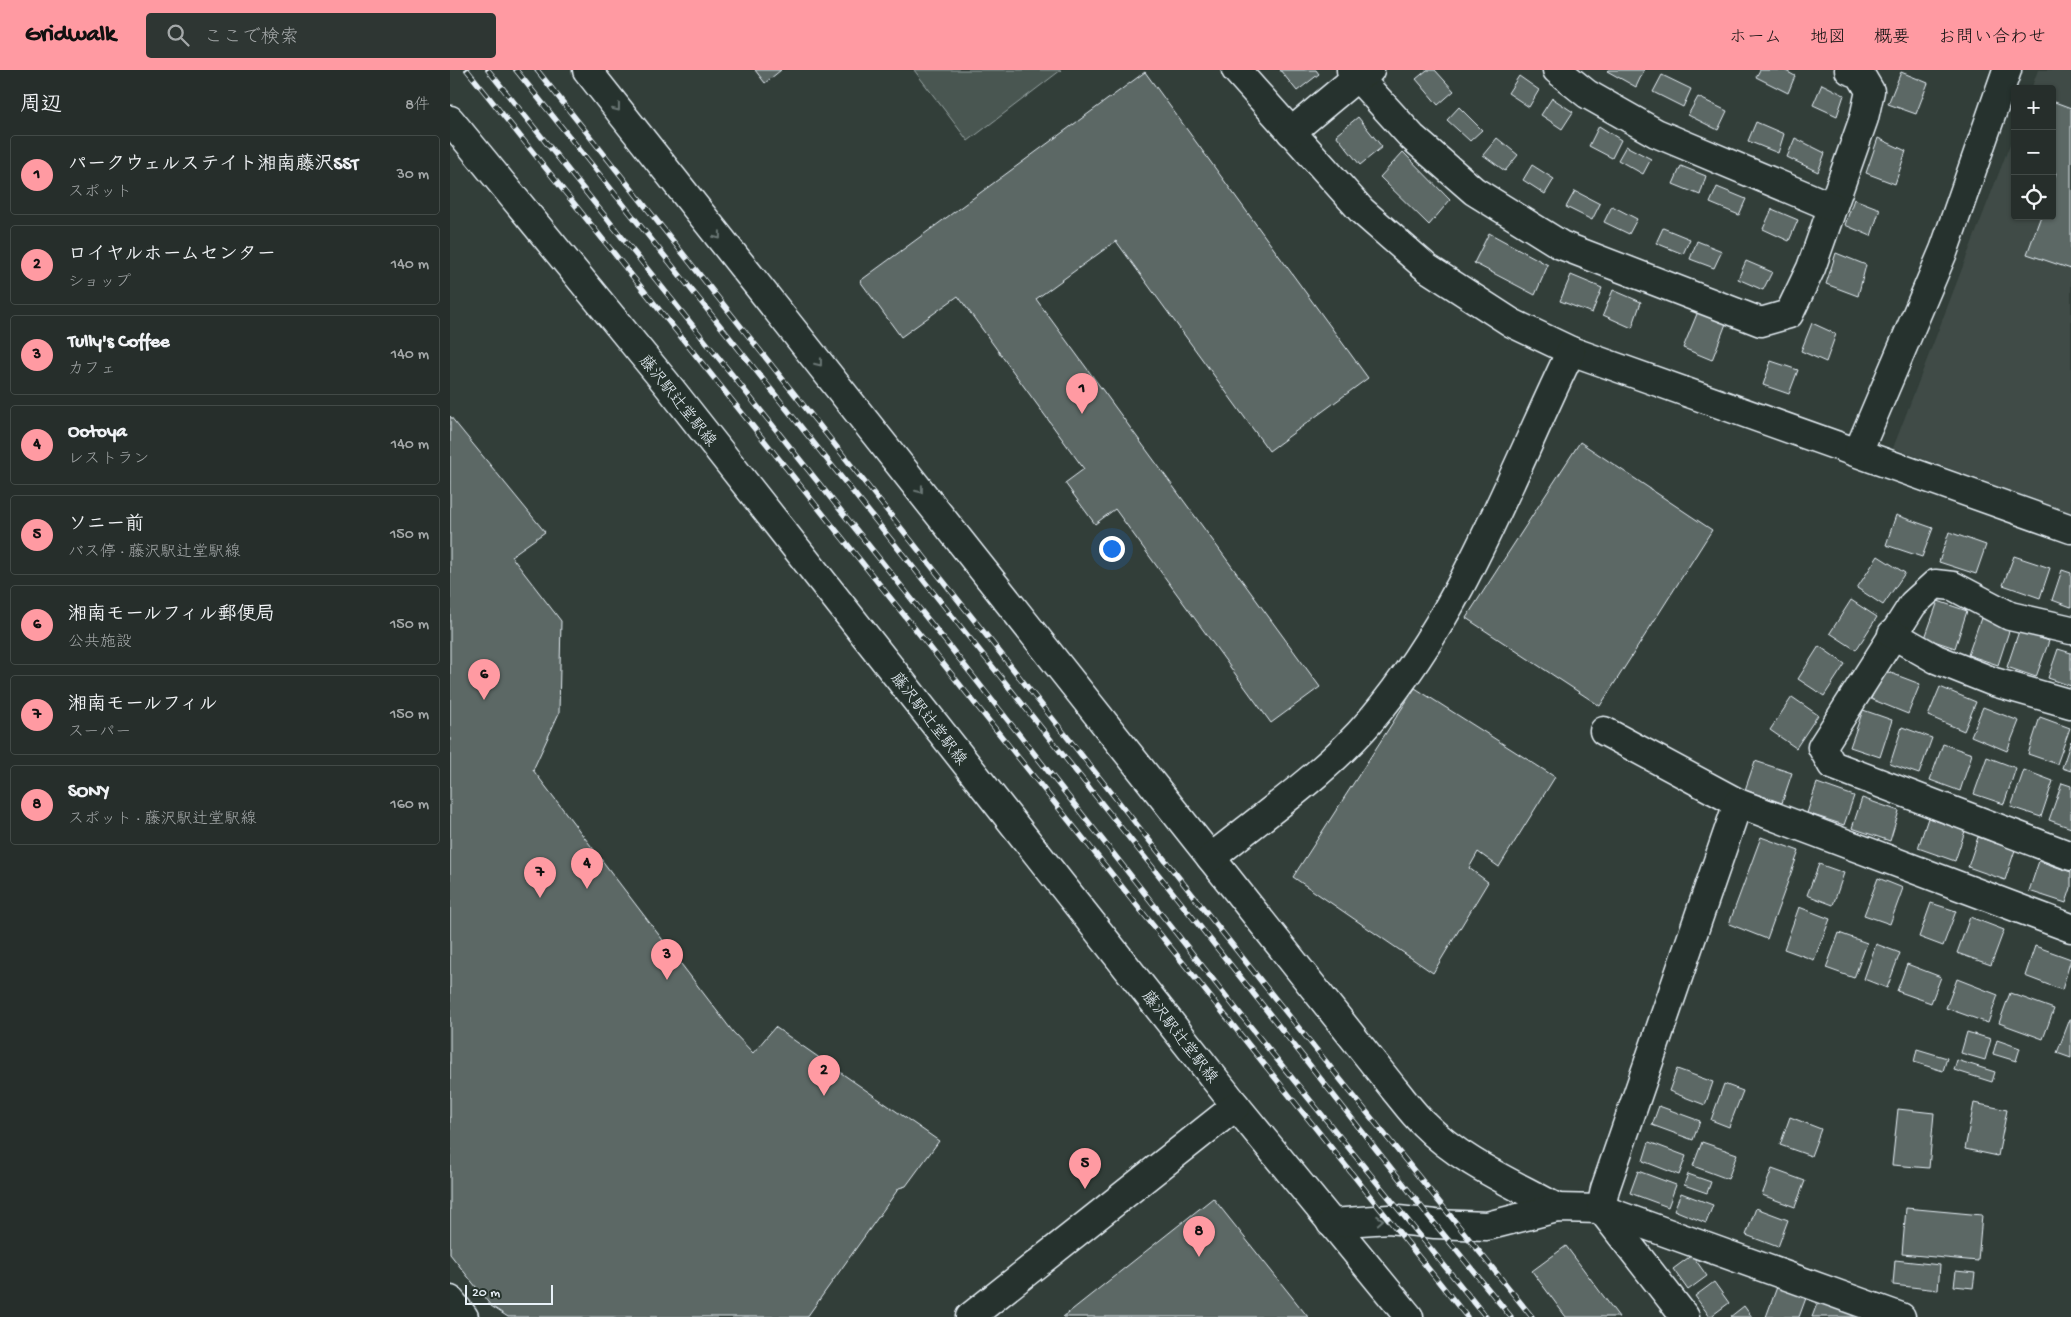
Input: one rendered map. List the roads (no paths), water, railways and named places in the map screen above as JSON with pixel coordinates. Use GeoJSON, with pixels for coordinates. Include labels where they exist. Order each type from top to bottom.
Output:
{"type":"FeatureCollection","features":[{"type":"Feature","properties":{"kind":"street"},"geometry":{"type":"LineString","coordinates":[[587,70],[1210,858],[1424,1125],[1460,1153],[1497,1176],[1557,1208]]}},
{"type":"Feature","properties":{"kind":"street"},"geometry":{"type":"LineString","coordinates":[[1236,70],[1362,211],[1427,268],[1512,323],[1571,352],[1858,452],[2071,529]]}},
{"type":"Feature","properties":{"kind":"street"},"geometry":{"type":"LineString","coordinates":[[1557,70],[1587,94],[1656,133],[1832,207]]}},
{"type":"Feature","properties":{"kind":"street"},"geometry":{"type":"LineString","coordinates":[[1291,132],[1359,72],[1412,137],[1474,191],[1561,245],[1761,322],[1789,314],[1811,268],[1864,118],[1870,91],[1860,74],[1849,70]]}},
{"type":"Feature","properties":{"kind":"street"},"geometry":{"type":"LineString","coordinates":[[1858,452],[1944,250],[2007,70]]}},
{"type":"Feature","properties":{"kind":"street","name":"藤沢駅辻堂駅線"},"geometry":{"type":"LineString","coordinates":[[450,120],[666,383],[1236,1106],[1409,1317]]}},
{"type":"Feature","properties":{"kind":"street"},"geometry":{"type":"LineString","coordinates":[[1210,858],[1274,809],[1325,766],[1371,720],[1414,664],[1453,601],[1492,524],[1571,352]]}},
{"type":"Feature","properties":{"kind":"street"},"geometry":{"type":"LineString","coordinates":[[2071,630],[2010,616],[1954,586],[1935,584],[1913,604],[1892,634],[1822,746],[1832,765],[2071,856]]}},
{"type":"Feature","properties":{"kind":"street"},"geometry":{"type":"LineString","coordinates":[[1892,634],[1952,666],[1994,682],[2071,704]]}},
{"type":"Feature","properties":{"kind":"street"},"geometry":{"type":"LineString","coordinates":[[1604,731],[1738,803],[2071,928]]}},
{"type":"Feature","properties":{"kind":"street"},"geometry":{"type":"LineString","coordinates":[[1685,1317],[1601,1209],[1605,1189],[1738,803]]}},
{"type":"Feature","properties":{"kind":"street"},"geometry":{"type":"LineString","coordinates":[[970,1317],[1236,1106]]}},
{"type":"Feature","properties":{"kind":"street"},"geometry":{"type":"LineString","coordinates":[[1331,1223],[1389,1219],[1435,1224],[1487,1226],[1557,1208],[1601,1209],[1901,1317]]}},
{"type":"Feature","properties":{"kind":"street"},"geometry":{"type":"LineString","coordinates":[[450,1300],[464,1317]]}},
{"type":"Feature","properties":{"kind":"railway"},"geometry":{"type":"LineString","coordinates":[[467,70],[1467,1317]]}},
{"type":"Feature","properties":{"kind":"railway"},"geometry":{"type":"LineString","coordinates":[[488,70],[946,642],[1237,1010],[1486,1317]]}},
{"type":"Feature","properties":{"kind":"railway"},"geometry":{"type":"LineString","coordinates":[[516,70],[1511,1317]]}},
{"type":"Feature","properties":{"kind":"railway"},"geometry":{"type":"LineString","coordinates":[[537,70],[1265,986],[1532,1317]]}},
{"type":"Feature","properties":{"kind":"place","name":"パークウェルステイト湘南藤沢SST"},"geometry":{"type":"Point","coordinates":[1082,414]}},
{"type":"Feature","properties":{"kind":"place","name":"湘南モールフィル郵便局"},"geometry":{"type":"Point","coordinates":[484,700]}},
{"type":"Feature","properties":{"kind":"place","name":"Ootoya"},"geometry":{"type":"Point","coordinates":[587,889]}},
{"type":"Feature","properties":{"kind":"place","name":"湘南モールフィル"},"geometry":{"type":"Point","coordinates":[540,898]}},
{"type":"Feature","properties":{"kind":"place","name":"Tully's Coffee"},"geometry":{"type":"Point","coordinates":[667,980]}},
{"type":"Feature","properties":{"kind":"place","name":"ロイヤルホームセンター"},"geometry":{"type":"Point","coordinates":[824,1096]}},
{"type":"Feature","properties":{"kind":"place","name":"ソニー前"},"geometry":{"type":"Point","coordinates":[1085,1189]}},
{"type":"Feature","properties":{"kind":"place","name":"SONY"},"geometry":{"type":"Point","coordinates":[1199,1257]}}]}
